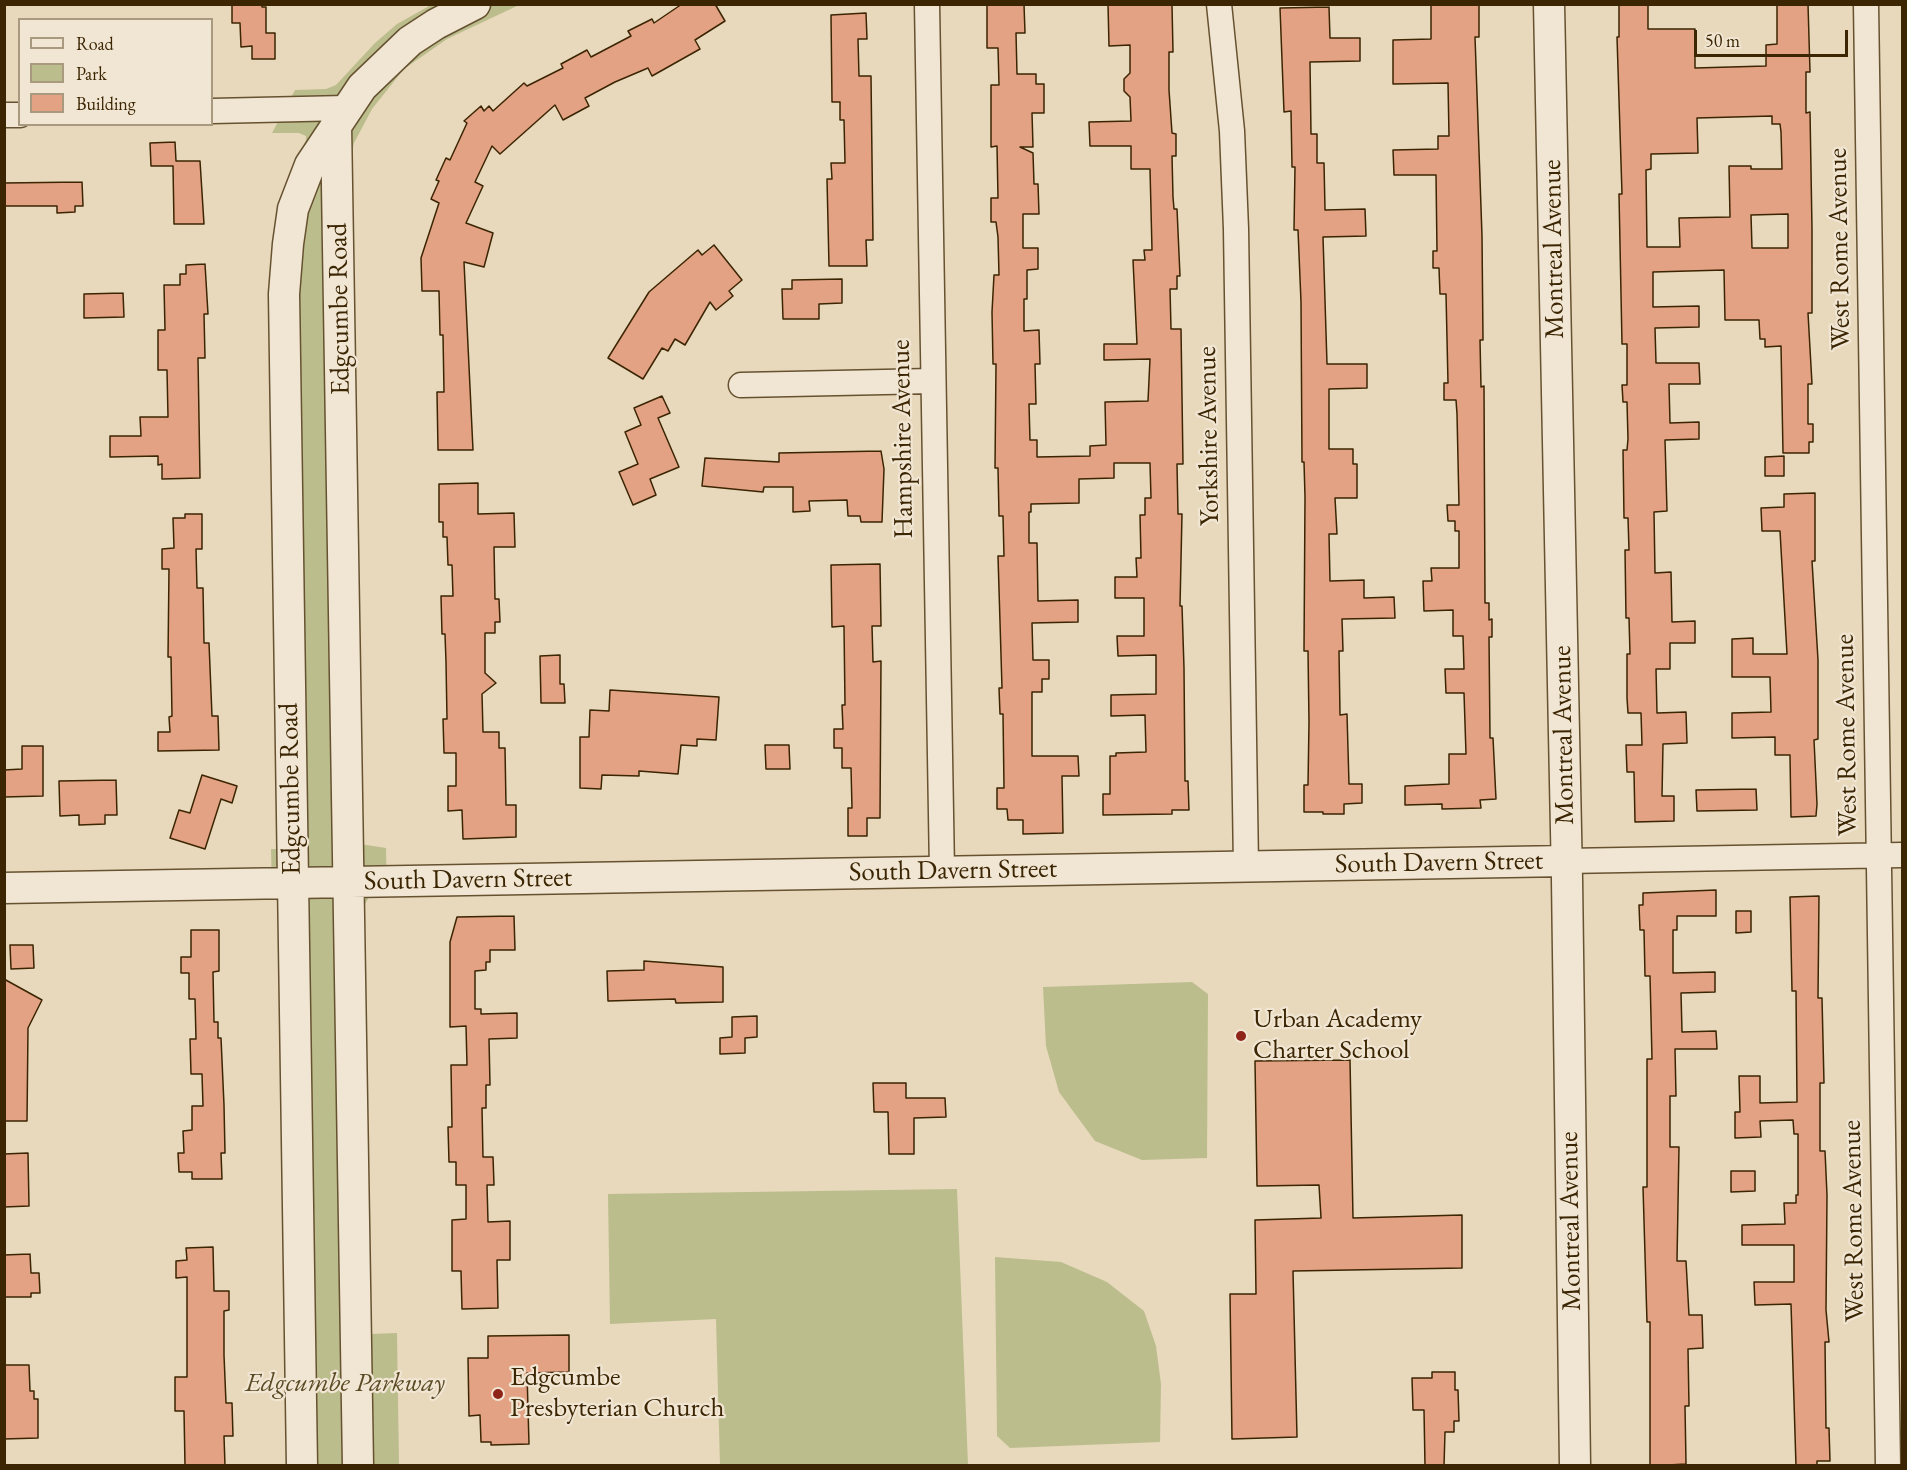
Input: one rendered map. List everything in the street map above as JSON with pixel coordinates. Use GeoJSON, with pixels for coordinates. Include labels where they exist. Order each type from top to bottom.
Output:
{"type":"FeatureCollection","features":[{"type":"Feature","properties":{"kind":"street","name":"Edgcumbe Road"},"geometry":{"type":"LineString","coordinates":[[302,1466],[284,294],[293,209],[310,165],[362,87],[410,41],[436,24],[476,4]]}},
{"type":"Feature","properties":{"kind":"street","name":"Hampshire Avenue"},"geometry":{"type":"LineString","coordinates":[[927,4],[942,872]]}},
{"type":"Feature","properties":{"kind":"street","name":"Yorkshire Avenue"},"geometry":{"type":"LineString","coordinates":[[1219,4],[1232,131],[1236,229],[1245,866]]}},
{"type":"Feature","properties":{"kind":"street","name":"Montreal Avenue"},"geometry":{"type":"LineString","coordinates":[[1549,4],[1575,1466]]}},
{"type":"Feature","properties":{"kind":"street","name":"West Rome Avenue"},"geometry":{"type":"LineString","coordinates":[[1866,4],[1888,1466]]}},
{"type":"Feature","properties":{"kind":"street"},"geometry":{"type":"LineString","coordinates":[[213,111],[341,116]]}},
{"type":"Feature","properties":{"kind":"street","name":"Edgcumbe Road"},"geometry":{"type":"LineString","coordinates":[[341,116],[348,882],[358,1466]]}},
{"type":"Feature","properties":{"kind":"street"},"geometry":{"type":"LineString","coordinates":[[741,385],[932,381]]}},
{"type":"Feature","properties":{"kind":"street","name":"South Davern Street"},"geometry":{"type":"LineString","coordinates":[[4,888],[1902,855]]}},
{"type":"Feature","properties":{"kind":"green space","name":"Edgcumbe Parkway"},"geometry":{"type":"Polygon","coordinates":[[[431,5],[519,5],[447,39],[404,69],[372,109],[354,143],[350,160],[360,844],[386,848],[387,893],[370,896],[363,907],[370,1334],[397,1333],[399,1465],[294,1465],[280,904],[272,896],[271,849],[282,849],[293,173],[306,136],[299,133],[272,133],[295,90],[326,89],[336,85],[375,43],[397,24],[431,5]]]}},
{"type":"Feature","properties":{"kind":"green space"},"geometry":{"type":"Polygon","coordinates":[[[1192,982],[1208,994],[1207,1158],[1142,1160],[1095,1141],[1059,1092],[1046,1046],[1043,987],[1192,982]]]}},
{"type":"Feature","properties":{"kind":"green space"},"geometry":{"type":"Polygon","coordinates":[[[957,1189],[968,1465],[720,1465],[716,1319],[610,1324],[608,1194],[957,1189]]]}},
{"type":"Feature","properties":{"kind":"green space"},"geometry":{"type":"Polygon","coordinates":[[[995,1257],[1061,1262],[1107,1282],[1144,1311],[1156,1346],[1161,1384],[1160,1442],[1010,1448],[997,1436],[995,1257]]]}},
{"type":"Feature","properties":{"kind":"building"},"geometry":{"type":"Polygon","coordinates":[[[232,4],[262,4],[262,7],[266,7],[266,33],[275,33],[275,59],[252,59],[252,46],[241,47],[240,23],[232,23],[232,4]]]}},
{"type":"Feature","properties":{"kind":"building"},"geometry":{"type":"Polygon","coordinates":[[[682,4],[715,4],[725,21],[695,40],[700,49],[652,76],[648,68],[615,82],[585,98],[589,106],[563,120],[555,105],[500,154],[492,146],[475,182],[483,186],[466,223],[493,233],[484,267],[464,262],[473,450],[438,450],[437,392],[444,392],[443,335],[440,335],[439,291],[422,291],[421,258],[439,203],[431,199],[439,181],[436,180],[446,158],[450,160],[467,123],[464,121],[481,106],[484,111],[489,106],[493,111],[524,83],[527,86],[563,68],[561,64],[587,50],[591,57],[631,36],[628,31],[652,19],[654,23],[682,4]]]}},
{"type":"Feature","properties":{"kind":"building"},"geometry":{"type":"Polygon","coordinates":[[[987,4],[1024,4],[1025,33],[1016,33],[1017,74],[1036,74],[1036,84],[1044,84],[1044,113],[1032,113],[1033,147],[1020,147],[1033,153],[1034,184],[1038,184],[1039,214],[1023,214],[1023,248],[1038,248],[1038,269],[1027,270],[1027,299],[1024,299],[1024,331],[1039,330],[1040,364],[1035,364],[1036,404],[1029,404],[1030,440],[1037,440],[1037,457],[1090,456],[1090,446],[1106,445],[1105,402],[1148,401],[1150,359],[1104,360],[1104,344],[1137,344],[1133,260],[1145,260],[1144,250],[1152,250],[1150,169],[1131,169],[1131,146],[1090,146],[1089,122],[1131,121],[1130,97],[1124,91],[1124,79],[1130,73],[1130,45],[1109,46],[1108,4],[1172,5],[1173,52],[1169,52],[1169,90],[1172,133],[1176,134],[1176,156],[1172,156],[1173,197],[1174,209],[1177,209],[1180,276],[1177,276],[1177,289],[1170,289],[1171,329],[1181,329],[1183,464],[1177,464],[1178,514],[1182,514],[1180,606],[1182,606],[1184,668],[1185,781],[1188,781],[1189,810],[1172,810],[1172,814],[1103,815],[1103,794],[1110,794],[1110,756],[1116,756],[1116,753],[1146,752],[1145,715],[1111,716],[1111,695],[1156,694],[1156,655],[1118,656],[1117,636],[1144,636],[1144,598],[1115,598],[1115,577],[1137,577],[1136,558],[1141,558],[1140,515],[1145,515],[1145,498],[1151,498],[1150,463],[1114,463],[1114,478],[1079,479],[1079,503],[1031,504],[1031,512],[1029,512],[1029,543],[1037,543],[1038,601],[1078,600],[1078,622],[1032,623],[1033,660],[1049,660],[1049,679],[1042,679],[1042,692],[1032,692],[1032,756],[1078,756],[1079,776],[1062,776],[1063,833],[1023,834],[1023,820],[1008,820],[1007,809],[997,809],[997,788],[1004,788],[1003,714],[1000,714],[999,688],[1002,688],[998,556],[1004,556],[1003,516],[999,516],[998,468],[995,468],[996,364],[993,364],[992,312],[994,275],[999,275],[996,222],[991,222],[991,198],[998,198],[997,146],[991,147],[991,85],[999,85],[998,48],[987,48],[987,4]]]}},
{"type":"Feature","properties":{"kind":"building"},"geometry":{"type":"Polygon","coordinates":[[[1431,4],[1479,4],[1479,37],[1475,37],[1482,236],[1483,340],[1480,340],[1481,387],[1484,386],[1485,603],[1489,603],[1489,620],[1492,619],[1492,637],[1489,637],[1490,738],[1493,738],[1496,799],[1480,800],[1481,808],[1442,809],[1442,804],[1405,805],[1405,786],[1449,784],[1449,754],[1466,754],[1464,693],[1446,693],[1445,669],[1464,669],[1463,636],[1453,636],[1453,610],[1424,611],[1423,581],[1432,581],[1431,568],[1459,568],[1459,531],[1455,531],[1455,521],[1448,521],[1447,505],[1459,505],[1456,400],[1444,400],[1444,383],[1448,383],[1446,294],[1440,294],[1439,268],[1433,268],[1433,251],[1437,251],[1436,175],[1394,175],[1393,150],[1438,149],[1438,136],[1449,136],[1448,83],[1393,84],[1393,40],[1431,39],[1431,4]]]}},
{"type":"Feature","properties":{"kind":"building"},"geometry":{"type":"Polygon","coordinates":[[[1619,4],[1648,4],[1648,29],[1695,29],[1695,68],[1766,66],[1766,45],[1777,44],[1777,4],[1808,4],[1810,72],[1806,72],[1806,113],[1810,112],[1812,313],[1808,313],[1812,384],[1808,384],[1808,424],[1813,424],[1813,442],[1809,442],[1809,453],[1783,453],[1781,346],[1765,347],[1765,339],[1760,339],[1759,320],[1725,320],[1724,270],[1653,272],[1653,307],[1699,306],[1699,327],[1655,328],[1656,363],[1699,363],[1700,384],[1669,384],[1670,423],[1699,422],[1699,439],[1665,440],[1667,511],[1654,512],[1655,573],[1671,572],[1672,622],[1695,621],[1695,643],[1670,643],[1670,669],[1656,669],[1657,713],[1686,712],[1687,743],[1663,744],[1662,796],[1674,796],[1674,821],[1635,822],[1634,772],[1627,772],[1626,745],[1642,745],[1641,713],[1628,713],[1627,698],[1627,654],[1630,654],[1629,618],[1626,618],[1625,550],[1629,550],[1628,518],[1624,518],[1623,450],[1627,450],[1628,439],[1627,402],[1623,402],[1622,385],[1627,385],[1627,344],[1622,344],[1619,194],[1622,194],[1617,37],[1619,37],[1619,4]],[[1772,116],[1697,118],[1698,153],[1651,154],[1651,169],[1646,170],[1647,247],[1680,247],[1679,218],[1730,217],[1729,166],[1782,169],[1780,124],[1772,124],[1772,116]],[[1788,214],[1751,215],[1752,248],[1788,248],[1788,214]]]}},
{"type":"Feature","properties":{"kind":"building"},"geometry":{"type":"Polygon","coordinates":[[[1329,7],[1330,38],[1360,38],[1360,61],[1310,62],[1311,134],[1317,134],[1317,163],[1324,163],[1325,210],[1365,209],[1366,236],[1323,237],[1327,364],[1367,364],[1367,388],[1329,389],[1329,449],[1353,449],[1353,464],[1357,464],[1357,498],[1335,498],[1337,534],[1329,534],[1330,581],[1364,580],[1364,598],[1394,597],[1395,618],[1342,619],[1343,651],[1339,651],[1340,715],[1347,714],[1349,784],[1362,784],[1362,803],[1344,804],[1344,814],[1304,812],[1304,785],[1308,785],[1309,722],[1308,651],[1304,651],[1305,497],[1304,462],[1302,462],[1301,302],[1298,230],[1294,230],[1295,167],[1292,167],[1291,111],[1284,112],[1280,8],[1329,7]]]}},
{"type":"Feature","properties":{"kind":"building"},"geometry":{"type":"Polygon","coordinates":[[[866,13],[867,39],[858,39],[859,76],[871,76],[873,240],[866,240],[867,266],[829,266],[827,179],[832,179],[831,163],[845,163],[844,120],[840,120],[840,102],[832,102],[831,15],[866,13]]]}},
{"type":"Feature","properties":{"kind":"building"},"geometry":{"type":"Polygon","coordinates":[[[175,142],[176,161],[200,161],[204,224],[174,224],[173,166],[151,166],[150,143],[175,142]]]}},
{"type":"Feature","properties":{"kind":"building"},"geometry":{"type":"Polygon","coordinates":[[[82,182],[83,206],[75,206],[75,212],[57,213],[57,206],[4,206],[4,183],[82,182]]]}},
{"type":"Feature","properties":{"kind":"building"},"geometry":{"type":"Polygon","coordinates":[[[714,245],[742,280],[729,291],[733,296],[716,310],[710,302],[685,345],[675,339],[668,351],[662,348],[643,379],[608,358],[649,292],[698,250],[702,255],[714,245]]]}},
{"type":"Feature","properties":{"kind":"building"},"geometry":{"type":"Polygon","coordinates":[[[205,264],[208,314],[204,314],[205,358],[198,358],[200,478],[162,479],[162,464],[158,465],[158,456],[110,457],[110,436],[141,436],[140,417],[168,417],[167,370],[158,370],[158,330],[165,330],[164,285],[180,285],[180,274],[186,274],[186,265],[205,264]]]}},
{"type":"Feature","properties":{"kind":"building"},"geometry":{"type":"Polygon","coordinates":[[[842,279],[842,303],[819,304],[819,319],[783,319],[782,289],[792,289],[792,280],[842,279]]]}},
{"type":"Feature","properties":{"kind":"building"},"geometry":{"type":"Polygon","coordinates":[[[123,293],[124,317],[84,318],[84,294],[123,293]]]}},
{"type":"Feature","properties":{"kind":"building"},"geometry":{"type":"Polygon","coordinates":[[[662,396],[670,413],[658,418],[679,467],[650,479],[656,495],[633,505],[619,472],[638,464],[625,432],[641,425],[634,408],[662,396]]]}},
{"type":"Feature","properties":{"kind":"building"},"geometry":{"type":"Polygon","coordinates":[[[881,451],[884,469],[882,522],[861,522],[860,516],[848,516],[847,500],[809,501],[810,511],[793,512],[793,487],[764,487],[763,492],[702,486],[705,458],[779,462],[779,453],[881,451]]]}},
{"type":"Feature","properties":{"kind":"building"},"geometry":{"type":"Polygon","coordinates":[[[1784,456],[1784,476],[1765,476],[1765,457],[1784,456]]]}},
{"type":"Feature","properties":{"kind":"building"},"geometry":{"type":"Polygon","coordinates":[[[478,483],[478,514],[514,513],[515,547],[494,547],[495,599],[499,599],[500,622],[495,622],[495,633],[485,633],[485,673],[496,683],[482,694],[483,732],[499,732],[499,748],[505,748],[506,805],[516,805],[516,837],[463,839],[462,810],[448,811],[448,786],[456,786],[456,753],[444,753],[443,719],[447,719],[446,662],[445,634],[442,634],[441,596],[453,596],[452,565],[448,565],[447,537],[443,537],[443,522],[439,522],[439,484],[478,483]]]}},
{"type":"Feature","properties":{"kind":"building"},"geometry":{"type":"Polygon","coordinates":[[[1815,493],[1815,561],[1812,561],[1818,660],[1818,739],[1814,740],[1817,804],[1816,816],[1791,817],[1790,755],[1775,755],[1775,737],[1732,738],[1732,713],[1771,712],[1770,677],[1732,677],[1732,639],[1753,638],[1753,654],[1787,654],[1780,531],[1762,531],[1761,508],[1784,507],[1784,494],[1815,493]]]}},
{"type":"Feature","properties":{"kind":"building"},"geometry":{"type":"Polygon","coordinates":[[[185,514],[202,514],[202,549],[196,549],[197,588],[203,588],[204,643],[209,643],[212,716],[218,716],[219,750],[158,751],[158,732],[170,732],[169,717],[172,716],[171,657],[168,657],[169,569],[162,569],[162,549],[174,548],[173,518],[185,518],[185,514]]]}},
{"type":"Feature","properties":{"kind":"building"},"geometry":{"type":"Polygon","coordinates":[[[880,564],[881,626],[872,626],[873,662],[881,661],[880,818],[867,818],[867,836],[848,836],[848,808],[852,808],[851,768],[842,768],[842,748],[834,748],[834,729],[843,729],[842,705],[845,705],[844,626],[832,627],[831,565],[880,564]]]}},
{"type":"Feature","properties":{"kind":"building"},"geometry":{"type":"Polygon","coordinates":[[[560,655],[560,684],[564,684],[565,703],[541,703],[540,656],[560,655]]]}},
{"type":"Feature","properties":{"kind":"building"},"geometry":{"type":"Polygon","coordinates":[[[610,690],[719,697],[716,740],[697,739],[697,746],[681,745],[678,774],[639,771],[639,776],[602,775],[601,789],[580,788],[580,737],[589,737],[590,710],[609,711],[610,690]]]}},
{"type":"Feature","properties":{"kind":"building"},"geometry":{"type":"Polygon","coordinates":[[[765,745],[789,745],[790,769],[766,769],[765,745]]]}},
{"type":"Feature","properties":{"kind":"building"},"geometry":{"type":"Polygon","coordinates":[[[22,746],[43,746],[43,796],[4,797],[4,770],[22,769],[22,746]]]}},
{"type":"Feature","properties":{"kind":"building"},"geometry":{"type":"Polygon","coordinates":[[[202,775],[237,786],[232,803],[221,799],[205,849],[170,838],[179,810],[190,813],[202,775]]]}},
{"type":"Feature","properties":{"kind":"building"},"geometry":{"type":"Polygon","coordinates":[[[116,780],[117,815],[105,815],[105,824],[79,825],[79,815],[60,816],[59,781],[116,780]]]}},
{"type":"Feature","properties":{"kind":"building"},"geometry":{"type":"Polygon","coordinates":[[[1756,789],[1757,810],[1697,811],[1696,790],[1756,789]]]}},
{"type":"Feature","properties":{"kind":"building"},"geometry":{"type":"Polygon","coordinates":[[[1716,890],[1716,916],[1677,916],[1677,930],[1673,930],[1673,973],[1715,972],[1715,992],[1681,993],[1682,1032],[1716,1031],[1717,1049],[1675,1049],[1676,1096],[1670,1096],[1670,1147],[1679,1147],[1677,1261],[1686,1261],[1689,1315],[1702,1315],[1703,1348],[1688,1349],[1689,1406],[1685,1406],[1686,1464],[1650,1466],[1650,1322],[1647,1322],[1643,1187],[1647,1187],[1647,1059],[1652,1059],[1650,976],[1645,976],[1644,930],[1640,930],[1639,905],[1643,905],[1643,893],[1716,890]]]}},
{"type":"Feature","properties":{"kind":"building"},"geometry":{"type":"Polygon","coordinates":[[[1819,896],[1818,998],[1822,998],[1824,1083],[1820,1083],[1820,1151],[1825,1151],[1827,1195],[1826,1310],[1829,1342],[1825,1342],[1826,1428],[1829,1428],[1830,1461],[1817,1461],[1817,1466],[1796,1466],[1791,1304],[1755,1305],[1754,1282],[1794,1282],[1794,1245],[1742,1245],[1742,1225],[1785,1224],[1784,1203],[1796,1203],[1796,1195],[1798,1195],[1798,1134],[1794,1134],[1793,1120],[1760,1121],[1761,1137],[1735,1138],[1735,1112],[1740,1112],[1739,1076],[1760,1076],[1760,1103],[1797,1102],[1796,991],[1792,991],[1790,897],[1819,896]]]}},
{"type":"Feature","properties":{"kind":"building"},"geometry":{"type":"Polygon","coordinates":[[[1736,911],[1751,911],[1751,932],[1736,933],[1736,911]]]}},
{"type":"Feature","properties":{"kind":"building"},"geometry":{"type":"Polygon","coordinates":[[[514,916],[515,950],[490,950],[490,962],[486,962],[486,970],[475,971],[475,1009],[481,1009],[481,1014],[517,1013],[517,1038],[489,1039],[490,1085],[486,1085],[486,1108],[482,1108],[483,1157],[493,1157],[494,1185],[487,1185],[488,1222],[510,1221],[510,1260],[497,1260],[498,1308],[462,1309],[461,1271],[452,1271],[452,1220],[466,1219],[466,1185],[456,1185],[456,1162],[449,1162],[448,1127],[452,1127],[451,1065],[467,1065],[466,1026],[450,1027],[450,942],[457,917],[514,916]]]}},
{"type":"Feature","properties":{"kind":"building"},"geometry":{"type":"Polygon","coordinates":[[[191,930],[219,930],[219,971],[213,972],[214,1022],[218,1022],[218,1038],[221,1038],[224,1105],[225,1153],[221,1153],[222,1179],[192,1179],[192,1172],[179,1172],[178,1153],[184,1153],[183,1131],[192,1130],[192,1106],[203,1106],[202,1074],[191,1074],[190,1039],[196,1039],[195,999],[189,999],[189,973],[181,973],[181,957],[191,957],[191,930]]]}},
{"type":"Feature","properties":{"kind":"building"},"geometry":{"type":"Polygon","coordinates":[[[10,945],[33,945],[34,968],[11,969],[10,945]]]}},
{"type":"Feature","properties":{"kind":"building"},"geometry":{"type":"Polygon","coordinates":[[[644,961],[723,967],[723,1002],[676,1003],[675,999],[608,1001],[607,971],[644,970],[644,961]]]}},
{"type":"Feature","properties":{"kind":"building"},"geometry":{"type":"Polygon","coordinates":[[[4,979],[42,1000],[28,1028],[27,1121],[4,1121],[4,979]]]}},
{"type":"Feature","properties":{"kind":"building"},"geometry":{"type":"Polygon","coordinates":[[[757,1016],[757,1037],[745,1038],[745,1053],[720,1054],[720,1038],[732,1037],[732,1017],[757,1016]]]}},
{"type":"Feature","properties":{"kind":"building"},"geometry":{"type":"Polygon","coordinates":[[[1350,1060],[1353,1218],[1462,1215],[1462,1268],[1293,1271],[1297,1437],[1232,1439],[1230,1294],[1256,1294],[1255,1220],[1321,1218],[1319,1185],[1257,1186],[1255,1061],[1350,1060]]]}},
{"type":"Feature","properties":{"kind":"building"},"geometry":{"type":"Polygon","coordinates":[[[873,1083],[906,1083],[906,1098],[945,1098],[946,1117],[914,1118],[914,1154],[889,1154],[888,1112],[874,1112],[873,1083]]]}},
{"type":"Feature","properties":{"kind":"building"},"geometry":{"type":"Polygon","coordinates":[[[28,1153],[29,1206],[4,1207],[4,1154],[28,1153]]]}},
{"type":"Feature","properties":{"kind":"building"},"geometry":{"type":"Polygon","coordinates":[[[1731,1171],[1755,1171],[1755,1191],[1731,1192],[1731,1171]]]}},
{"type":"Feature","properties":{"kind":"building"},"geometry":{"type":"Polygon","coordinates":[[[213,1247],[214,1291],[229,1291],[229,1310],[224,1311],[224,1355],[226,1403],[232,1403],[233,1436],[224,1436],[225,1466],[185,1466],[184,1411],[175,1411],[175,1377],[187,1377],[187,1277],[176,1278],[176,1261],[187,1260],[186,1248],[213,1247]]]}},
{"type":"Feature","properties":{"kind":"building"},"geometry":{"type":"Polygon","coordinates":[[[30,1254],[31,1273],[39,1273],[40,1293],[31,1293],[31,1297],[4,1297],[4,1255],[30,1254]]]}},
{"type":"Feature","properties":{"kind":"building","name":"Edgcumbe Presbyterian Church"},"geometry":{"type":"Polygon","coordinates":[[[569,1335],[569,1372],[527,1373],[529,1444],[491,1445],[491,1442],[481,1442],[480,1415],[469,1416],[468,1358],[488,1358],[488,1336],[569,1335]]]}},
{"type":"Feature","properties":{"kind":"building"},"geometry":{"type":"Polygon","coordinates":[[[4,1365],[29,1365],[30,1391],[34,1391],[34,1399],[38,1399],[38,1438],[4,1439],[4,1365]]]}},
{"type":"Feature","properties":{"kind":"building"},"geometry":{"type":"Polygon","coordinates":[[[1432,1372],[1455,1372],[1455,1390],[1458,1390],[1459,1421],[1454,1421],[1454,1432],[1445,1432],[1444,1466],[1425,1466],[1424,1410],[1413,1410],[1412,1378],[1432,1378],[1432,1372]]]}},
{"type":"Feature","properties":{"kind":"place","name":"Urban Academy Charter School"},"geometry":{"type":"Point","coordinates":[1241,1036]}},
{"type":"Feature","properties":{"kind":"place","name":"Edgcumbe Presbyterian Church"},"geometry":{"type":"Point","coordinates":[498,1394]}}]}
